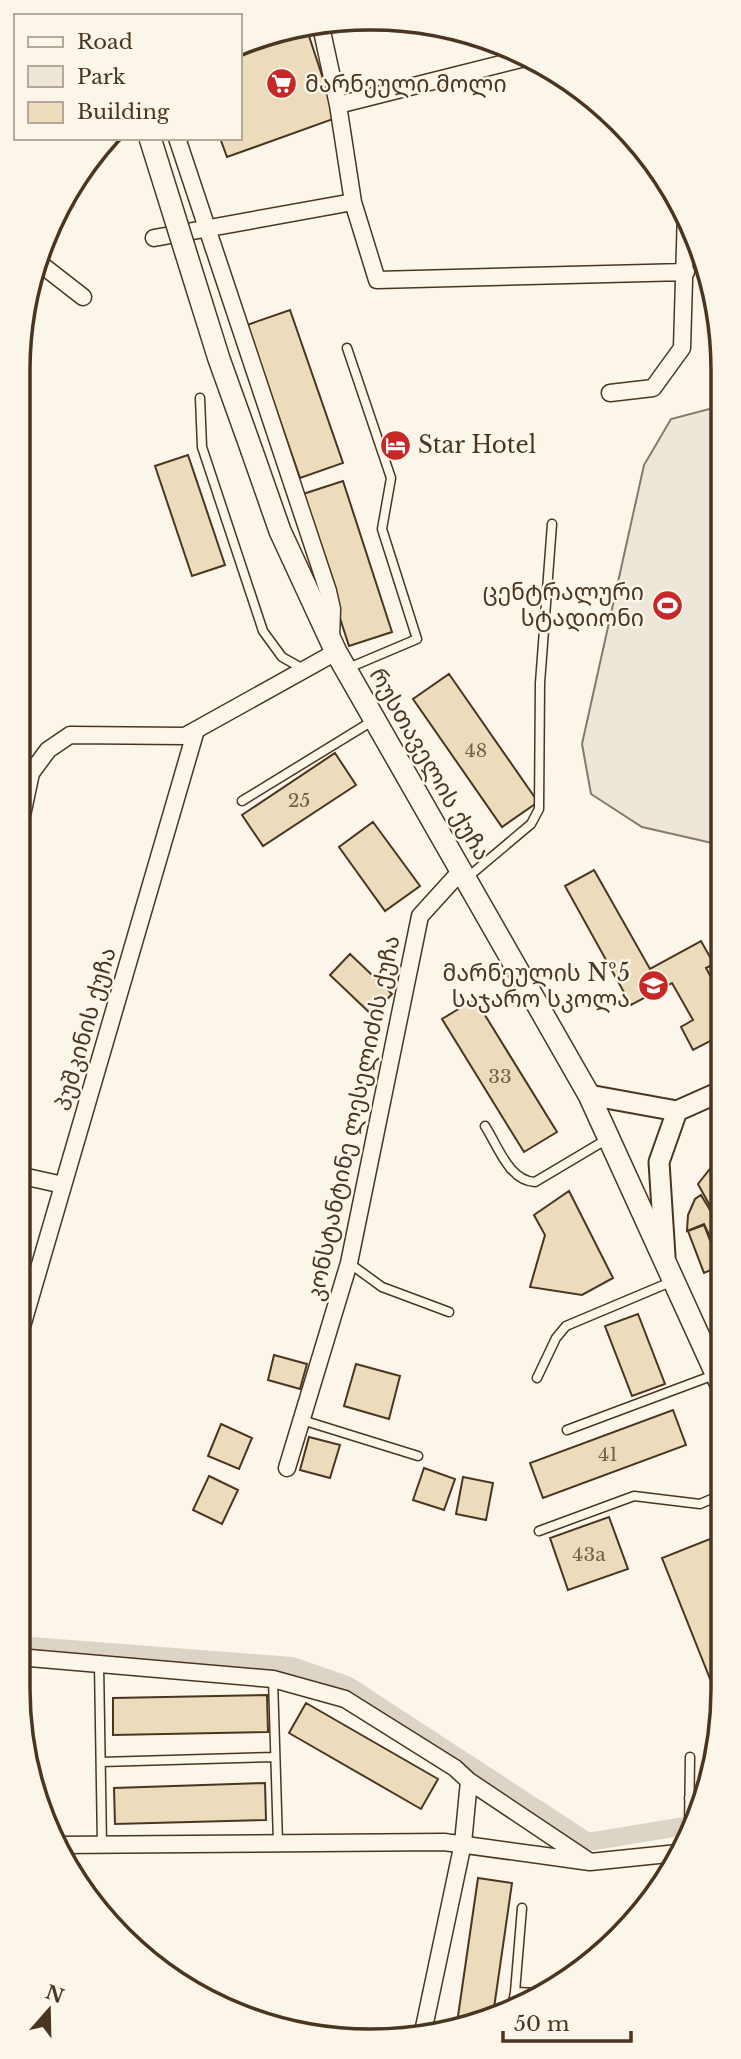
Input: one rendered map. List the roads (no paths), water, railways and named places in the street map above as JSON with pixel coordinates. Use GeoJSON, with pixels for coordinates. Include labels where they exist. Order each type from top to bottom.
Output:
{"type":"FeatureCollection","features":[{"type":"Feature","properties":{"kind":"main road","name":"რუსთაველის ქუჩა"},"geometry":{"type":"LineString","coordinates":[[151,140],[280,531],[338,654],[374,720],[589,1095],[711,1361]]}},
{"type":"Feature","properties":{"kind":"street"},"geometry":{"type":"LineString","coordinates":[[322,33],[338,105],[353,201],[377,280],[685,272]]}},
{"type":"Feature","properties":{"kind":"street"},"geometry":{"type":"LineString","coordinates":[[338,105],[512,61]]}},
{"type":"Feature","properties":{"kind":"street"},"geometry":{"type":"LineString","coordinates":[[30,778],[48,750],[70,736],[185,736],[338,654],[328,591],[178,140]]}},
{"type":"Feature","properties":{"kind":"street"},"geometry":{"type":"LineString","coordinates":[[154,238],[353,201]]}},
{"type":"Feature","properties":{"kind":"street"},"geometry":{"type":"LineString","coordinates":[[610,393],[653,388],[682,348],[686,241]]}},
{"type":"Feature","properties":{"kind":"street"},"geometry":{"type":"LineString","coordinates":[[46,268],[83,297]]}},
{"type":"Feature","properties":{"kind":"street","name":"პუშკინის ქუჩა"},"geometry":{"type":"LineString","coordinates":[[30,1299],[197,730]]}},
{"type":"Feature","properties":{"kind":"street","name":"კონსტანტინე ლესელიძის ქუჩა"},"geometry":{"type":"LineString","coordinates":[[287,1468],[349,1264],[420,916],[463,876]]}},
{"type":"Feature","properties":{"kind":"street"},"geometry":{"type":"LineString","coordinates":[[589,1095],[677,1111],[711,1096]]}},
{"type":"Feature","properties":{"kind":"street"},"geometry":{"type":"LineString","coordinates":[[665,1256],[659,1162],[677,1111]]}},
{"type":"Feature","properties":{"kind":"street"},"geometry":{"type":"LineString","coordinates":[[30,1178],[63,1185]]}},
{"type":"Feature","properties":{"kind":"street"},"geometry":{"type":"LineString","coordinates":[[30,1658],[273,1679],[345,1699],[455,1768],[469,1781],[590,1861]]}},
{"type":"Feature","properties":{"kind":"street"},"geometry":{"type":"LineString","coordinates":[[425,2025],[463,1843],[469,1781]]}},
{"type":"Feature","properties":{"kind":"street"},"geometry":{"type":"LineString","coordinates":[[68,1845],[463,1843],[590,1861],[669,1854]]}},
{"type":"Feature","properties":{"kind":"lane"},"geometry":{"type":"LineString","coordinates":[[338,654],[417,639],[382,529],[391,478],[347,348]]}},
{"type":"Feature","properties":{"kind":"lane"},"geometry":{"type":"LineString","coordinates":[[200,398],[202,447],[263,631],[282,657],[305,670]]}},
{"type":"Feature","properties":{"kind":"lane"},"geometry":{"type":"LineString","coordinates":[[463,876],[531,824],[539,809],[540,683],[552,524]]}},
{"type":"Feature","properties":{"kind":"lane"},"geometry":{"type":"LineString","coordinates":[[242,801],[374,720]]}},
{"type":"Feature","properties":{"kind":"lane"},"geometry":{"type":"LineString","coordinates":[[485,1126],[516,1176],[525,1182],[535,1182],[610,1137]]}},
{"type":"Feature","properties":{"kind":"lane"},"geometry":{"type":"LineString","coordinates":[[349,1264],[382,1287],[449,1312]]}},
{"type":"Feature","properties":{"kind":"lane"},"geometry":{"type":"LineString","coordinates":[[537,1378],[556,1338],[566,1326],[676,1280]]}},
{"type":"Feature","properties":{"kind":"lane"},"geometry":{"type":"LineString","coordinates":[[567,1430],[711,1385]]}},
{"type":"Feature","properties":{"kind":"lane"},"geometry":{"type":"LineString","coordinates":[[302,1420],[418,1455]]}},
{"type":"Feature","properties":{"kind":"lane"},"geometry":{"type":"LineString","coordinates":[[539,1531],[634,1496],[700,1504],[711,1499]]}},
{"type":"Feature","properties":{"kind":"lane"},"geometry":{"type":"LineString","coordinates":[[99,1664],[102,1845]]}},
{"type":"Feature","properties":{"kind":"lane"},"geometry":{"type":"LineString","coordinates":[[273,1679],[278,1843]]}},
{"type":"Feature","properties":{"kind":"lane"},"geometry":{"type":"LineString","coordinates":[[101,1762],[275,1757]]}},
{"type":"Feature","properties":{"kind":"lane"},"geometry":{"type":"LineString","coordinates":[[689,1808],[690,1757]]}},
{"type":"Feature","properties":{"kind":"lane"},"geometry":{"type":"LineString","coordinates":[[514,1997],[522,1908]]}},
{"type":"Feature","properties":{"kind":"lane"},"geometry":{"type":"LineString","coordinates":[[515,1992],[524,1992]]}},
{"type":"Feature","properties":{"kind":"waterway"},"geometry":{"type":"LineString","coordinates":[[30,1646],[292,1666],[347,1685],[588,1842],[682,1827]]}},
{"type":"Feature","properties":{"kind":"place","name":"მარნეული მოლი"},"geometry":{"type":"Point","coordinates":[282,84]}},
{"type":"Feature","properties":{"kind":"place","name":"Star Hotel"},"geometry":{"type":"Point","coordinates":[395,445]}},
{"type":"Feature","properties":{"kind":"place","name":"ცენტრალური სტადიონი"},"geometry":{"type":"Point","coordinates":[667,605]}},
{"type":"Feature","properties":{"kind":"place","name":"მარნეულის №5 საჯარო სკოლა"},"geometry":{"type":"Point","coordinates":[653,986]}}]}
